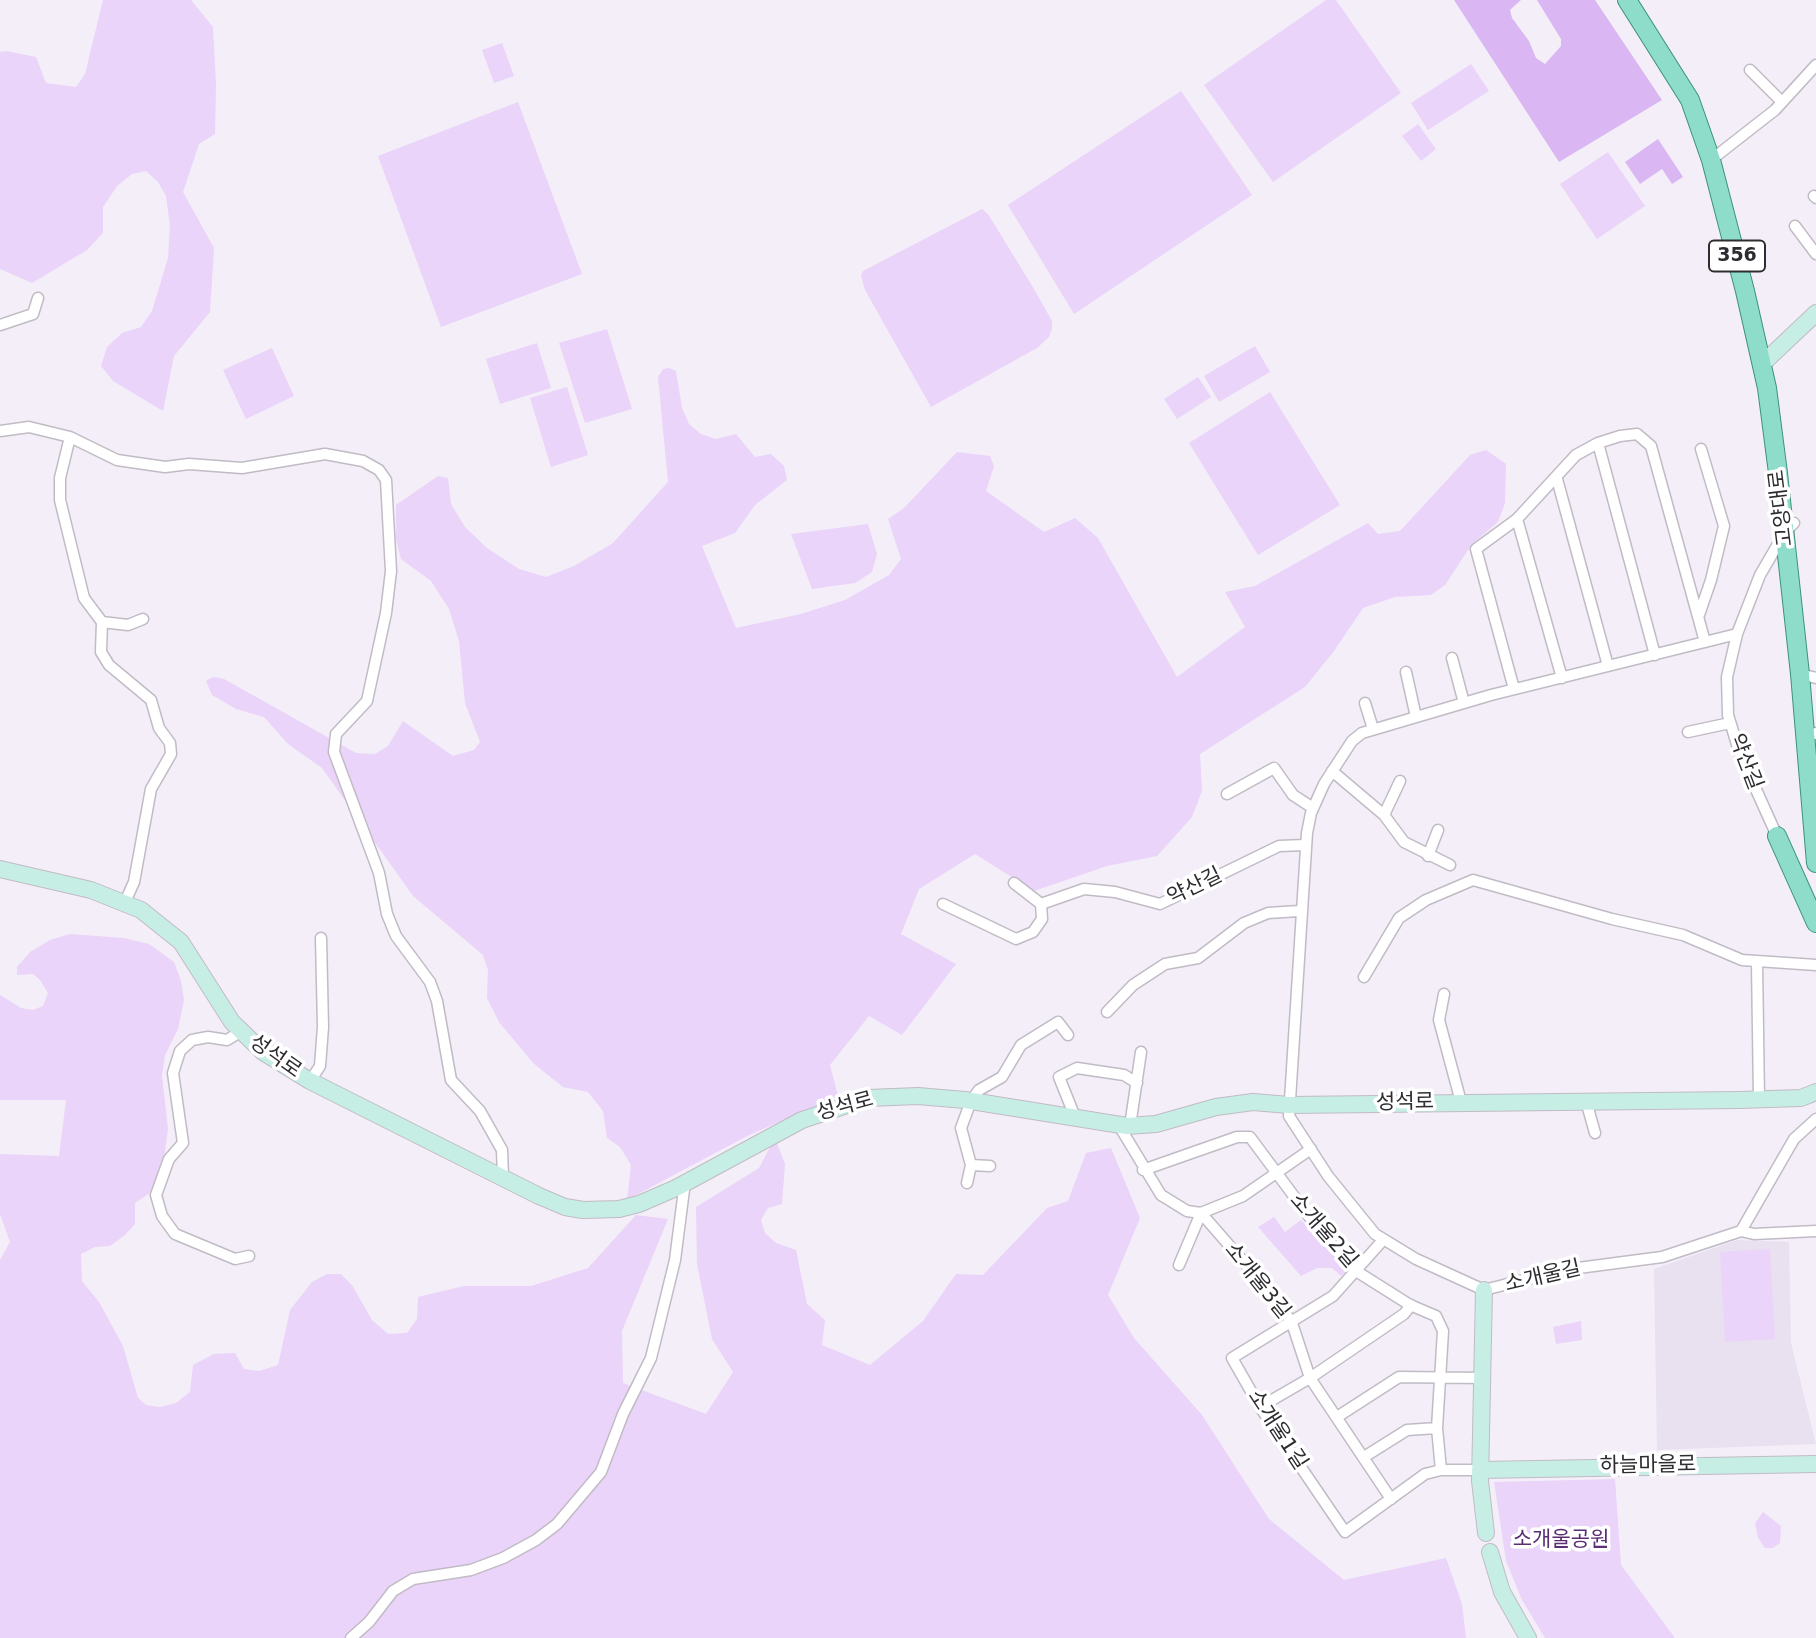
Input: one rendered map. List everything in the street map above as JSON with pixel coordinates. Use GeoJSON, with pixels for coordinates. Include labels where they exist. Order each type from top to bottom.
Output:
{"type":"FeatureCollection","features":[{"type":"Feature","properties":{"kind":"main road","name":"고양대로"},"geometry":{"type":"LineString","coordinates":[[1627,0],[1690,100],[1716,157]]}},
{"type":"Feature","properties":{"kind":"main road","name":"고양대로"},"geometry":{"type":"LineString","coordinates":[[1636,0],[1697,94],[1716,157],[1732,234],[1767,361],[1812,677],[1816,753]]}},
{"type":"Feature","properties":{"kind":"main road","name":"고양대로"},"geometry":{"type":"LineString","coordinates":[[1789,528],[1816,863]]}},
{"type":"Feature","properties":{"kind":"main road"},"geometry":{"type":"LineString","coordinates":[[1777,836],[1789,845],[1802,844],[1813,822]]}},
{"type":"Feature","properties":{"kind":"main road"},"geometry":{"type":"LineString","coordinates":[[1777,836],[1816,923]]}},
{"type":"Feature","properties":{"kind":"street"},"geometry":{"type":"LineString","coordinates":[[1716,157],[1782,102],[1816,65]]}},
{"type":"Feature","properties":{"kind":"street"},"geometry":{"type":"LineString","coordinates":[[1750,70],[1782,102]]}},
{"type":"Feature","properties":{"kind":"street"},"geometry":{"type":"LineString","coordinates":[[1795,226],[1816,254]]}},
{"type":"Feature","properties":{"kind":"street"},"geometry":{"type":"LineString","coordinates":[[0,325],[33,314],[38,298]]}},
{"type":"Feature","properties":{"kind":"street"},"geometry":{"type":"LineString","coordinates":[[1767,361],[1816,313]]}},
{"type":"Feature","properties":{"kind":"street"},"geometry":{"type":"LineString","coordinates":[[0,431],[29,427],[70,437],[117,460],[145,465],[242,468],[325,454],[363,461],[379,470],[386,480],[391,571],[386,614],[367,701],[336,734],[334,752],[380,873],[387,914],[397,936],[430,982],[437,1001],[451,1080],[480,1111],[502,1150],[503,1177]]}},
{"type":"Feature","properties":{"kind":"street"},"geometry":{"type":"LineString","coordinates":[[1514,689],[1476,549],[1517,519],[1557,479],[1576,455],[1598,443],[1637,434],[1651,446],[1705,642]]}},
{"type":"Feature","properties":{"kind":"street"},"geometry":{"type":"LineString","coordinates":[[70,437],[60,478],[60,500],[84,598],[102,622],[101,652],[109,665],[151,700],[159,728],[170,743],[171,754],[151,789],[134,882],[125,902]]}},
{"type":"Feature","properties":{"kind":"street"},"geometry":{"type":"LineString","coordinates":[[1598,443],[1655,654]]}},
{"type":"Feature","properties":{"kind":"street"},"geometry":{"type":"LineString","coordinates":[[1699,614],[1712,580],[1724,526],[1700,449]]}},
{"type":"Feature","properties":{"kind":"street"},"geometry":{"type":"LineString","coordinates":[[1557,479],[1608,666]]}},
{"type":"Feature","properties":{"kind":"street"},"geometry":{"type":"LineString","coordinates":[[1517,519],[1562,678]]}},
{"type":"Feature","properties":{"kind":"street","name":"약산길"},"geometry":{"type":"LineString","coordinates":[[1777,836],[1740,754],[1730,723],[1727,677],[1737,634],[1760,575],[1789,528]]}},
{"type":"Feature","properties":{"kind":"street"},"geometry":{"type":"LineString","coordinates":[[102,622],[128,625],[143,618]]}},
{"type":"Feature","properties":{"kind":"street"},"geometry":{"type":"LineString","coordinates":[[1289,1105],[1306,845],[1313,808],[1332,771],[1352,741],[1373,729],[1514,689],[1737,634]]}},
{"type":"Feature","properties":{"kind":"street"},"geometry":{"type":"LineString","coordinates":[[1452,658],[1464,703]]}},
{"type":"Feature","properties":{"kind":"street"},"geometry":{"type":"LineString","coordinates":[[1406,672],[1416,717]]}},
{"type":"Feature","properties":{"kind":"street"},"geometry":{"type":"LineString","coordinates":[[1364,703],[1373,729]]}},
{"type":"Feature","properties":{"kind":"street"},"geometry":{"type":"LineString","coordinates":[[1688,732],[1730,723]]}},
{"type":"Feature","properties":{"kind":"street"},"geometry":{"type":"LineString","coordinates":[[1227,794],[1273,768],[1293,795],[1313,808]]}},
{"type":"Feature","properties":{"kind":"street"},"geometry":{"type":"LineString","coordinates":[[1332,771],[1384,815],[1404,842],[1450,865]]}},
{"type":"Feature","properties":{"kind":"street"},"geometry":{"type":"LineString","coordinates":[[1384,815],[1400,781]]}},
{"type":"Feature","properties":{"kind":"street"},"geometry":{"type":"LineString","coordinates":[[1428,856],[1438,830]]}},
{"type":"Feature","properties":{"kind":"street","name":"약산길"},"geometry":{"type":"LineString","coordinates":[[1041,904],[1084,890],[1115,892],[1160,904],[1279,845],[1306,845]]}},
{"type":"Feature","properties":{"kind":"street","name":"성석로"},"geometry":{"type":"LineString","coordinates":[[0,869],[91,890],[141,910],[181,942],[240,1032],[263,1052],[310,1081],[503,1177],[565,1207],[583,1210],[629,1206],[685,1182],[802,1120],[834,1107],[868,1098],[918,1096],[971,1101],[1124,1125],[1156,1124],[1228,1105],[1267,1102],[1289,1105],[1759,1100],[1801,1098],[1816,1092]]}},
{"type":"Feature","properties":{"kind":"street"},"geometry":{"type":"LineString","coordinates":[[1364,976],[1399,918],[1426,900],[1473,880],[1683,935],[1742,960],[1816,965]]}},
{"type":"Feature","properties":{"kind":"street"},"geometry":{"type":"LineString","coordinates":[[943,904],[1016,939],[1032,932],[1042,919],[1041,904],[1014,883]]}},
{"type":"Feature","properties":{"kind":"street"},"geometry":{"type":"LineString","coordinates":[[1107,1012],[1133,985],[1165,964],[1198,958],[1244,923],[1268,913],[1300,911]]}},
{"type":"Feature","properties":{"kind":"street"},"geometry":{"type":"LineString","coordinates":[[310,1081],[320,1066],[323,1027],[321,937]]}},
{"type":"Feature","properties":{"kind":"street"},"geometry":{"type":"LineString","coordinates":[[1757,962],[1759,1100]]}},
{"type":"Feature","properties":{"kind":"street"},"geometry":{"type":"LineString","coordinates":[[1444,994],[1439,1020],[1461,1102]]}},
{"type":"Feature","properties":{"kind":"street"},"geometry":{"type":"LineString","coordinates":[[967,1183],[971,1165],[961,1128],[971,1101],[979,1090],[1002,1077],[1021,1045],[1058,1022],[1068,1035]]}},
{"type":"Feature","properties":{"kind":"street"},"geometry":{"type":"LineString","coordinates":[[240,1032],[227,1040],[208,1037],[192,1040],[180,1051],[173,1073],[183,1143],[169,1158],[156,1195],[162,1216],[175,1234],[235,1259],[249,1256]]}},
{"type":"Feature","properties":{"kind":"street"},"geometry":{"type":"LineString","coordinates":[[1124,1125],[1137,1083],[1141,1052]]}},
{"type":"Feature","properties":{"kind":"street"},"geometry":{"type":"LineString","coordinates":[[1075,1117],[1072,1102],[1059,1077],[1077,1068],[1124,1075],[1137,1083]]}},
{"type":"Feature","properties":{"kind":"street"},"geometry":{"type":"LineString","coordinates":[[1586,1101],[1595,1133]]}},
{"type":"Feature","properties":{"kind":"street","name":"소개울길"},"geometry":{"type":"LineString","coordinates":[[1289,1105],[1290,1119],[1368,1227],[1382,1240],[1424,1264],[1485,1290],[1563,1270],[1662,1257],[1741,1231]]}},
{"type":"Feature","properties":{"kind":"street"},"geometry":{"type":"LineString","coordinates":[[1816,1119],[1794,1139],[1741,1231],[1754,1234],[1816,1231]]}},
{"type":"Feature","properties":{"kind":"street","name":"소개울3길"},"geometry":{"type":"LineString","coordinates":[[1124,1125],[1143,1170],[1161,1195],[1173,1205],[1202,1213],[1257,1274],[1292,1324],[1310,1378],[1391,1499]]}},
{"type":"Feature","properties":{"kind":"street","name":"소개울2길"},"geometry":{"type":"LineString","coordinates":[[1143,1170],[1237,1137],[1250,1137],[1276,1175],[1356,1271],[1441,1321],[1437,1428],[1441,1470]]}},
{"type":"Feature","properties":{"kind":"street"},"geometry":{"type":"LineString","coordinates":[[1276,1175],[1311,1149]]}},
{"type":"Feature","properties":{"kind":"street"},"geometry":{"type":"LineString","coordinates":[[971,1165],[990,1166]]}},
{"type":"Feature","properties":{"kind":"street","name":"소개울2길"},"geometry":{"type":"LineString","coordinates":[[1202,1213],[1221,1208],[1276,1175]]}},
{"type":"Feature","properties":{"kind":"street"},"geometry":{"type":"LineString","coordinates":[[351,1638],[369,1622],[393,1591],[413,1579],[471,1570],[503,1558],[536,1540],[557,1524],[601,1472],[623,1414],[651,1358],[676,1260],[685,1182]]}},
{"type":"Feature","properties":{"kind":"street"},"geometry":{"type":"LineString","coordinates":[[1179,1265],[1202,1213]]}},
{"type":"Feature","properties":{"kind":"street","name":"소개울1길"},"geometry":{"type":"LineString","coordinates":[[1382,1240],[1333,1296],[1292,1324],[1232,1358],[1260,1407],[1345,1532],[1417,1479],[1441,1470],[1480,1470]]}},
{"type":"Feature","properties":{"kind":"street"},"geometry":{"type":"LineString","coordinates":[[1485,1290],[1480,1470],[1486,1534]]}},
{"type":"Feature","properties":{"kind":"street"},"geometry":{"type":"LineString","coordinates":[[1260,1407],[1310,1378],[1404,1314],[1411,1305]]}},
{"type":"Feature","properties":{"kind":"street"},"geometry":{"type":"LineString","coordinates":[[1336,1417],[1399,1377],[1482,1378]]}},
{"type":"Feature","properties":{"kind":"street"},"geometry":{"type":"LineString","coordinates":[[1364,1457],[1407,1430],[1437,1428]]}},
{"type":"Feature","properties":{"kind":"street","name":"하늘마을로"},"geometry":{"type":"LineString","coordinates":[[1480,1470],[1816,1464]]}},
{"type":"Feature","properties":{"kind":"street"},"geometry":{"type":"LineString","coordinates":[[1490,1552],[1502,1592],[1528,1638]]}},
{"type":"Feature","properties":{"kind":"shaded area"},"geometry":{"type":"Polygon","coordinates":[[[1454,0],[1521,0],[1510,10],[1512,18],[1529,41],[1536,58],[1545,64],[1561,46],[1561,39],[1537,0],[1595,0],[1662,100],[1559,162],[1454,0]]]}},
{"type":"Feature","properties":{"kind":"shaded area"},"geometry":{"type":"Polygon","coordinates":[[[1658,139],[1683,177],[1672,184],[1662,169],[1640,184],[1625,162],[1658,139]]]}},
{"type":"Feature","properties":{"kind":"shaded area"},"geometry":{"type":"Polygon","coordinates":[[[1737,1240],[1789,1242],[1791,1343],[1816,1444],[1657,1450],[1654,1269],[1737,1240]]]}},
{"type":"Feature","properties":{"kind":"green space"},"geometry":{"type":"Polygon","coordinates":[[[103,0],[191,0],[213,27],[215,134],[199,144],[183,192],[214,248],[210,312],[174,356],[163,411],[113,381],[101,366],[107,347],[122,333],[141,327],[152,311],[168,258],[170,226],[166,196],[158,182],[146,171],[132,174],[117,186],[103,207],[103,233],[87,250],[32,283],[0,269],[0,52],[36,57],[46,83],[76,87],[85,74],[103,0]]]}},
{"type":"Feature","properties":{"kind":"green space"},"geometry":{"type":"Polygon","coordinates":[[[1326,0],[1336,0],[1401,93],[1273,182],[1204,85],[1326,0]]]}},
{"type":"Feature","properties":{"kind":"green space"},"geometry":{"type":"Polygon","coordinates":[[[502,43],[514,76],[494,83],[482,50],[502,43]]]}},
{"type":"Feature","properties":{"kind":"green space"},"geometry":{"type":"Polygon","coordinates":[[[1471,64],[1489,91],[1428,130],[1411,103],[1471,64]]]}},
{"type":"Feature","properties":{"kind":"green space"},"geometry":{"type":"Polygon","coordinates":[[[1181,91],[1252,195],[1074,314],[1008,205],[1181,91]]]}},
{"type":"Feature","properties":{"kind":"green space"},"geometry":{"type":"Polygon","coordinates":[[[518,102],[582,274],[441,327],[378,156],[518,102]]]}},
{"type":"Feature","properties":{"kind":"green space"},"geometry":{"type":"Polygon","coordinates":[[[1418,124],[1436,149],[1421,161],[1402,136],[1418,124]]]}},
{"type":"Feature","properties":{"kind":"green space"},"geometry":{"type":"Polygon","coordinates":[[[1608,152],[1645,206],[1597,239],[1560,184],[1608,152]]]}},
{"type":"Feature","properties":{"kind":"green space"},"geometry":{"type":"Polygon","coordinates":[[[982,209],[988,214],[1034,289],[1052,321],[1052,329],[1049,337],[1037,348],[931,407],[865,290],[861,276],[863,271],[982,209]]]}},
{"type":"Feature","properties":{"kind":"green space"},"geometry":{"type":"Polygon","coordinates":[[[607,329],[632,409],[585,423],[559,343],[607,329]]]}},
{"type":"Feature","properties":{"kind":"green space"},"geometry":{"type":"Polygon","coordinates":[[[537,343],[551,388],[500,404],[486,359],[537,343]]]}},
{"type":"Feature","properties":{"kind":"green space"},"geometry":{"type":"Polygon","coordinates":[[[1255,346],[1270,372],[1219,402],[1204,376],[1255,346]]]}},
{"type":"Feature","properties":{"kind":"green space"},"geometry":{"type":"Polygon","coordinates":[[[272,348],[294,396],[246,419],[223,370],[272,348]]]}},
{"type":"Feature","properties":{"kind":"green space"},"geometry":{"type":"Polygon","coordinates":[[[663,369],[676,371],[682,408],[689,424],[701,434],[716,439],[736,434],[755,457],[771,454],[784,466],[787,480],[755,505],[735,533],[702,546],[736,628],[801,614],[845,600],[889,575],[901,559],[888,519],[904,508],[957,452],[990,456],[994,466],[986,491],[1044,532],[1075,518],[1098,538],[1177,677],[1245,627],[1225,592],[1255,586],[1368,523],[1378,534],[1400,531],[1470,455],[1486,450],[1506,464],[1505,503],[1498,522],[1472,544],[1445,585],[1431,595],[1395,597],[1363,608],[1305,687],[1200,754],[1202,791],[1192,817],[1157,856],[1107,866],[1034,891],[975,854],[919,889],[901,934],[956,964],[902,1035],[869,1016],[830,1065],[838,1096],[747,1136],[627,1200],[631,1165],[620,1147],[607,1138],[603,1111],[588,1092],[563,1087],[533,1063],[499,1022],[487,998],[488,970],[483,955],[413,896],[322,768],[288,744],[264,717],[236,709],[212,695],[206,681],[213,677],[224,679],[356,753],[375,754],[388,746],[403,721],[453,756],[474,750],[480,742],[465,703],[459,641],[449,609],[431,581],[401,559],[396,539],[396,505],[438,476],[448,478],[451,504],[465,527],[487,548],[519,569],[546,577],[574,566],[613,543],[668,482],[658,377],[663,369]]]}},
{"type":"Feature","properties":{"kind":"green space"},"geometry":{"type":"Polygon","coordinates":[[[1198,377],[1211,397],[1177,419],[1164,399],[1198,377]]]}},
{"type":"Feature","properties":{"kind":"green space"},"geometry":{"type":"Polygon","coordinates":[[[567,387],[588,455],[551,467],[530,398],[567,387]]]}},
{"type":"Feature","properties":{"kind":"green space"},"geometry":{"type":"Polygon","coordinates":[[[1270,392],[1340,505],[1258,555],[1189,443],[1270,392]]]}},
{"type":"Feature","properties":{"kind":"green space"},"geometry":{"type":"Polygon","coordinates":[[[868,524],[877,554],[872,572],[855,583],[812,589],[791,534],[868,524]]]}},
{"type":"Feature","properties":{"kind":"green space"},"geometry":{"type":"Polygon","coordinates":[[[70,934],[124,938],[149,944],[174,962],[181,981],[184,1000],[178,1029],[165,1055],[162,1076],[168,1129],[163,1166],[154,1190],[135,1203],[135,1224],[125,1235],[110,1246],[95,1247],[81,1254],[82,1281],[99,1302],[123,1346],[138,1398],[146,1405],[160,1407],[176,1403],[190,1392],[193,1365],[214,1354],[235,1353],[244,1369],[259,1371],[278,1365],[290,1310],[312,1282],[327,1274],[341,1274],[352,1285],[372,1320],[388,1334],[407,1333],[417,1319],[418,1297],[464,1286],[531,1286],[588,1268],[636,1215],[668,1219],[622,1331],[623,1383],[706,1414],[733,1372],[712,1339],[697,1264],[696,1207],[759,1168],[775,1138],[785,1164],[782,1204],[768,1208],[761,1220],[765,1233],[776,1243],[796,1250],[807,1304],[825,1320],[822,1345],[870,1365],[923,1321],[956,1274],[983,1275],[1047,1208],[1068,1201],[1086,1153],[1111,1148],[1140,1218],[1108,1295],[1134,1338],[1202,1415],[1269,1519],[1344,1580],[1446,1558],[1462,1604],[1466,1638],[0,1638],[0,1260],[10,1242],[0,1214],[0,1154],[59,1156],[66,1100],[0,1100],[0,995],[21,1008],[33,1010],[43,1006],[48,993],[40,980],[33,974],[17,975],[17,967],[30,952],[50,940],[70,934]]]}},
{"type":"Feature","properties":{"kind":"green space"},"geometry":{"type":"Polygon","coordinates":[[[1274,1217],[1285,1232],[1301,1220],[1348,1270],[1341,1276],[1332,1268],[1317,1268],[1301,1276],[1258,1227],[1274,1217]]]}},
{"type":"Feature","properties":{"kind":"green space"},"geometry":{"type":"Polygon","coordinates":[[[1770,1249],[1775,1339],[1725,1342],[1720,1252],[1770,1249]]]}},
{"type":"Feature","properties":{"kind":"green space"},"geometry":{"type":"Polygon","coordinates":[[[1581,1321],[1582,1340],[1556,1344],[1553,1327],[1581,1321]]]}},
{"type":"Feature","properties":{"kind":"green space","name":"소개울공원"},"geometry":{"type":"Polygon","coordinates":[[[1615,1479],[1621,1565],[1675,1638],[1545,1638],[1522,1600],[1506,1561],[1494,1482],[1615,1479]]]}},
{"type":"Feature","properties":{"kind":"green space"},"geometry":{"type":"Polygon","coordinates":[[[1763,1512],[1781,1526],[1780,1543],[1773,1548],[1765,1548],[1758,1538],[1755,1523],[1763,1512]]]}}]}
